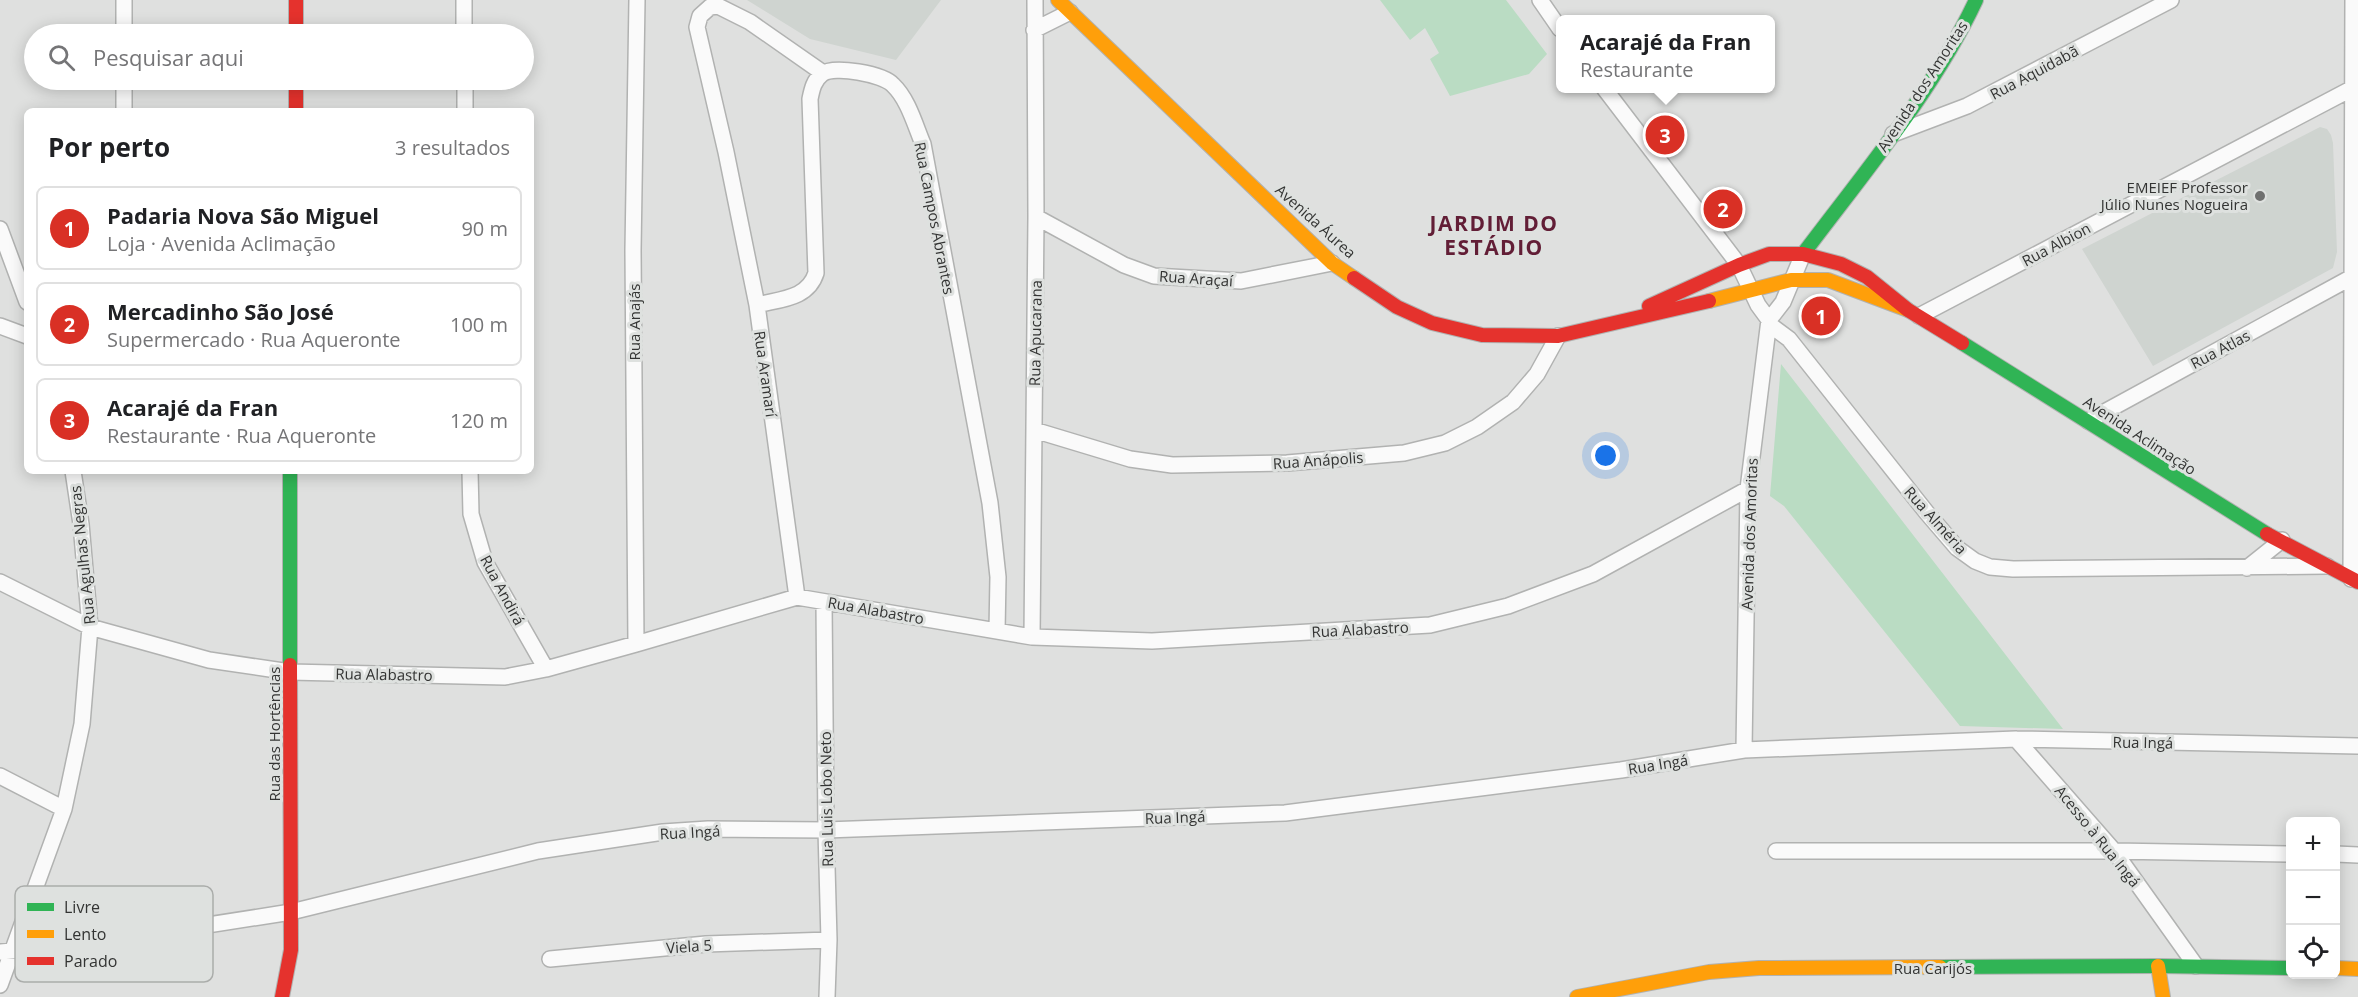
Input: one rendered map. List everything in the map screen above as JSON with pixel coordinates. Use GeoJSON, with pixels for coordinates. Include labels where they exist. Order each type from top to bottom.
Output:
{"type":"FeatureCollection","features":[{"type":"Feature","properties":{"kind":"street"},"geometry":{"type":"LineString","coordinates":[[124,0],[124,24]]}},
{"type":"Feature","properties":{"kind":"street"},"geometry":{"type":"LineString","coordinates":[[296,0],[296,24]]}},
{"type":"Feature","properties":{"kind":"street"},"geometry":{"type":"LineString","coordinates":[[464,0],[464,24]]}},
{"type":"Feature","properties":{"kind":"street","name":"Rua Anajás"},"geometry":{"type":"LineString","coordinates":[[636,644],[633,250],[637,0]]}},
{"type":"Feature","properties":{"kind":"street","name":"Rua Apucarana"},"geometry":{"type":"LineString","coordinates":[[1032,637],[1036,217],[1035,0]]}},
{"type":"Feature","properties":{"kind":"street","name":"Avenida Áurea"},"geometry":{"type":"LineString","coordinates":[[1058,0],[1332,263],[1397,307],[1432,323],[1482,335],[1522,338],[1558,336],[1791,280]]}},
{"type":"Feature","properties":{"kind":"street"},"geometry":{"type":"LineString","coordinates":[[1540,0],[1556,23]]}},
{"type":"Feature","properties":{"kind":"street","name":"Avenida dos Amoritas"},"geometry":{"type":"LineString","coordinates":[[1744,750],[1748,489],[1769,322],[1782,305],[1803,254],[1893,134],[1960,34],[1976,0]]}},
{"type":"Feature","properties":{"kind":"street","name":"Rua Aquidabã"},"geometry":{"type":"LineString","coordinates":[[1893,134],[1967,106],[2171,0]]}},
{"type":"Feature","properties":{"kind":"street"},"geometry":{"type":"LineString","coordinates":[[2353,0],[2352,277],[2355,581]]}},
{"type":"Feature","properties":{"kind":"street","name":"Rua Aramarí"},"geometry":{"type":"LineString","coordinates":[[797,597],[757,305],[726,152],[697,27],[700,16],[710,8],[718,6],[750,22],[823,72]]}},
{"type":"Feature","properties":{"kind":"street"},"geometry":{"type":"LineString","coordinates":[[1034,30],[1070,12]]}},
{"type":"Feature","properties":{"kind":"street","name":"Rua Campos Abrantes"},"geometry":{"type":"LineString","coordinates":[[823,72],[832,70],[858,72],[881,77],[892,83],[900,92],[923,144],[990,503],[998,577],[997,631]]}},
{"type":"Feature","properties":{"kind":"street"},"geometry":{"type":"LineString","coordinates":[[757,305],[806,291],[813,283],[816,273],[810,99],[816,80],[823,72]]}},
{"type":"Feature","properties":{"kind":"street","name":"Rua Albion"},"geometry":{"type":"LineString","coordinates":[[1913,313],[2353,88]]}},
{"type":"Feature","properties":{"kind":"street"},"geometry":{"type":"LineString","coordinates":[[124,90],[124,108]]}},
{"type":"Feature","properties":{"kind":"street"},"geometry":{"type":"LineString","coordinates":[[296,90],[296,108]]}},
{"type":"Feature","properties":{"kind":"street"},"geometry":{"type":"LineString","coordinates":[[465,90],[465,108]]}},
{"type":"Feature","properties":{"kind":"street"},"geometry":{"type":"LineString","coordinates":[[1608,93],[1739,265],[1769,322]]}},
{"type":"Feature","properties":{"kind":"street","name":"Rua Araçaí"},"geometry":{"type":"LineString","coordinates":[[1036,217],[1124,265],[1154,276],[1241,281],[1332,263]]}},
{"type":"Feature","properties":{"kind":"street"},"geometry":{"type":"LineString","coordinates":[[0,229],[21,265],[24,284]]}},
{"type":"Feature","properties":{"kind":"street","name":"Avenida Áurea"},"geometry":{"type":"LineString","coordinates":[[1612,323],[1739,265],[1769,254],[1803,254]]}},
{"type":"Feature","properties":{"kind":"street","name":"Avenida Aclimação"},"geometry":{"type":"LineString","coordinates":[[1803,254],[1828,259],[1854,269],[1913,313],[2250,525],[2282,540],[2355,581]]}},
{"type":"Feature","properties":{"kind":"street","name":"Rua Atlas"},"geometry":{"type":"LineString","coordinates":[[2088,421],[2352,277]]}},
{"type":"Feature","properties":{"kind":"street","name":"Avenida Aclimação"},"geometry":{"type":"LineString","coordinates":[[1791,280],[1821,279],[1838,282],[1913,313]]}},
{"type":"Feature","properties":{"kind":"street","name":"Rua Alméria"},"geometry":{"type":"LineString","coordinates":[[1769,322],[1789,339],[1926,513],[1957,548],[1975,561],[1990,567],[2013,569],[2329,566]]}},
{"type":"Feature","properties":{"kind":"street"},"geometry":{"type":"LineString","coordinates":[[0,326],[24,335]]}},
{"type":"Feature","properties":{"kind":"street","name":"Rua Anápolis"},"geometry":{"type":"LineString","coordinates":[[1034,430],[1130,459],[1172,465],[1287,463],[1404,453],[1445,443],[1477,427],[1513,402],[1537,374],[1558,336]]}},
{"type":"Feature","properties":{"kind":"street","name":"Rua Agulhas Negras"},"geometry":{"type":"LineString","coordinates":[[33,886],[64,809],[82,724],[90,627],[74,474]]}},
{"type":"Feature","properties":{"kind":"street","name":"Rua das Hortências"},"geometry":{"type":"LineString","coordinates":[[282,997],[291,950],[290,474]]}},
{"type":"Feature","properties":{"kind":"street","name":"Rua Andirá"},"geometry":{"type":"LineString","coordinates":[[470,474],[471,514],[484,562],[546,669]]}},
{"type":"Feature","properties":{"kind":"street","name":"Rua Alabastro"},"geometry":{"type":"LineString","coordinates":[[0,582],[90,627],[209,660],[290,672],[505,677],[546,669],[797,597],[1032,637],[1152,641],[1430,625],[1508,606],[1593,574],[1748,489]]}},
{"type":"Feature","properties":{"kind":"street"},"geometry":{"type":"LineString","coordinates":[[2247,568],[2282,540]]}},
{"type":"Feature","properties":{"kind":"street","name":"Rua Luis Lobo Neto"},"geometry":{"type":"LineString","coordinates":[[824,602],[829,940],[827,997]]}},
{"type":"Feature","properties":{"kind":"street","name":"Rua Ingá"},"geometry":{"type":"LineString","coordinates":[[213,924],[291,912],[538,851],[663,832],[708,829],[826,830],[1285,813],[1621,770],[1744,750],[2016,739],[2358,747]]}},
{"type":"Feature","properties":{"kind":"street","name":"Acesso à Rua Ingá"},"geometry":{"type":"LineString","coordinates":[[2016,739],[2114,851],[2196,966]]}},
{"type":"Feature","properties":{"kind":"street"},"geometry":{"type":"LineString","coordinates":[[0,776],[64,809]]}},
{"type":"Feature","properties":{"kind":"street"},"geometry":{"type":"LineString","coordinates":[[1776,851],[2114,851],[2286,854]]}},
{"type":"Feature","properties":{"kind":"street"},"geometry":{"type":"LineString","coordinates":[[2340,854],[2358,855]]}},
{"type":"Feature","properties":{"kind":"street","name":"Rua Agulhas Negras"},"geometry":{"type":"LineString","coordinates":[[0,985],[6,952],[15,930]]}},
{"type":"Feature","properties":{"kind":"street","name":"Viela 5"},"geometry":{"type":"LineString","coordinates":[[550,959],[706,944],[829,940]]}},
{"type":"Feature","properties":{"kind":"street"},"geometry":{"type":"LineString","coordinates":[[2158,966],[2163,997]]}},
{"type":"Feature","properties":{"kind":"street","name":"Rua Carijós"},"geometry":{"type":"LineString","coordinates":[[1577,997],[1710,972],[1759,968],[2158,966],[2286,968]]}},
{"type":"Feature","properties":{"kind":"street"},"geometry":{"type":"LineString","coordinates":[[2340,968],[2358,969]]}},
{"type":"Feature","properties":{"kind":"shaded area"},"geometry":{"type":"Polygon","coordinates":[[[747,0],[941,0],[896,60],[810,39],[747,0]]]}},
{"type":"Feature","properties":{"kind":"shaded area","name":"EMEIEF Professor Júlio Nunes Nogueira"},"geometry":{"type":"Polygon","coordinates":[[[2320,127],[2327,129],[2333,143],[2337,252],[2333,268],[2153,366],[2082,249],[2320,127]]]}},
{"type":"Feature","properties":{"kind":"green space"},"geometry":{"type":"Polygon","coordinates":[[[1380,0],[1506,0],[1547,54],[1529,74],[1450,96],[1430,59],[1439,53],[1425,28],[1410,40],[1380,0]]]}},
{"type":"Feature","properties":{"kind":"green space"},"geometry":{"type":"Polygon","coordinates":[[[1781,364],[2063,729],[1960,726],[1784,506],[1770,496],[1781,364]]]}},
{"type":"Feature","properties":{"kind":"traffic: fast"},"geometry":{"type":"LineString","coordinates":[[1803,254],[1919,99],[1976,0]]}},
{"type":"Feature","properties":{"kind":"traffic: fast"},"geometry":{"type":"LineString","coordinates":[[1962,343],[2267,534]]}},
{"type":"Feature","properties":{"kind":"traffic: fast"},"geometry":{"type":"LineString","coordinates":[[290,474],[290,665]]}},
{"type":"Feature","properties":{"kind":"traffic: fast"},"geometry":{"type":"LineString","coordinates":[[1940,967],[2286,968]]}},
{"type":"Feature","properties":{"kind":"traffic: slow"},"geometry":{"type":"LineString","coordinates":[[1058,0],[1332,263],[1354,278]]}},
{"type":"Feature","properties":{"kind":"traffic: slow"},"geometry":{"type":"LineString","coordinates":[[1709,301],[1791,280],[1828,280],[1908,310]]}},
{"type":"Feature","properties":{"kind":"traffic: slow"},"geometry":{"type":"LineString","coordinates":[[2158,966],[2163,997]]}},
{"type":"Feature","properties":{"kind":"traffic: slow"},"geometry":{"type":"LineString","coordinates":[[1577,997],[1709,972],[1759,968],[1940,967]]}},
{"type":"Feature","properties":{"kind":"traffic: slow"},"geometry":{"type":"LineString","coordinates":[[2340,968],[2358,969]]}},
{"type":"Feature","properties":{"kind":"traffic: jam"},"geometry":{"type":"LineString","coordinates":[[296,0],[296,24]]}},
{"type":"Feature","properties":{"kind":"traffic: jam"},"geometry":{"type":"LineString","coordinates":[[296,90],[296,108]]}},
{"type":"Feature","properties":{"kind":"traffic: jam"},"geometry":{"type":"LineString","coordinates":[[1649,306],[1739,265],[1769,254],[1803,254],[1841,264],[1867,277],[1908,310],[1962,343]]}},
{"type":"Feature","properties":{"kind":"traffic: jam"},"geometry":{"type":"LineString","coordinates":[[1354,278],[1397,307],[1432,323],[1482,335],[1558,336],[1709,301]]}},
{"type":"Feature","properties":{"kind":"traffic: jam"},"geometry":{"type":"LineString","coordinates":[[2267,534],[2358,582]]}},
{"type":"Feature","properties":{"kind":"traffic: jam"},"geometry":{"type":"LineString","coordinates":[[282,997],[291,950],[290,665]]}},
{"type":"Feature","properties":{"kind":"place","name":"Acarajé da Fran"},"geometry":{"type":"Point","coordinates":[1665,135]}},
{"type":"Feature","properties":{"kind":"place","name":"EMEIEF Professor Júlio Nunes Nogueira"},"geometry":{"type":"Point","coordinates":[2260,196]}},
{"type":"Feature","properties":{"kind":"place","name":"Mercadinho São José"},"geometry":{"type":"Point","coordinates":[1723,209]}},
{"type":"Feature","properties":{"kind":"place","name":"Padaria Nova São Miguel"},"geometry":{"type":"Point","coordinates":[1821,316]}},
{"type":"Feature","properties":{"kind":"district","name":"JARDIM DO ESTÁDIO"},"geometry":{"type":"Point","coordinates":[1494,235]}}]}
